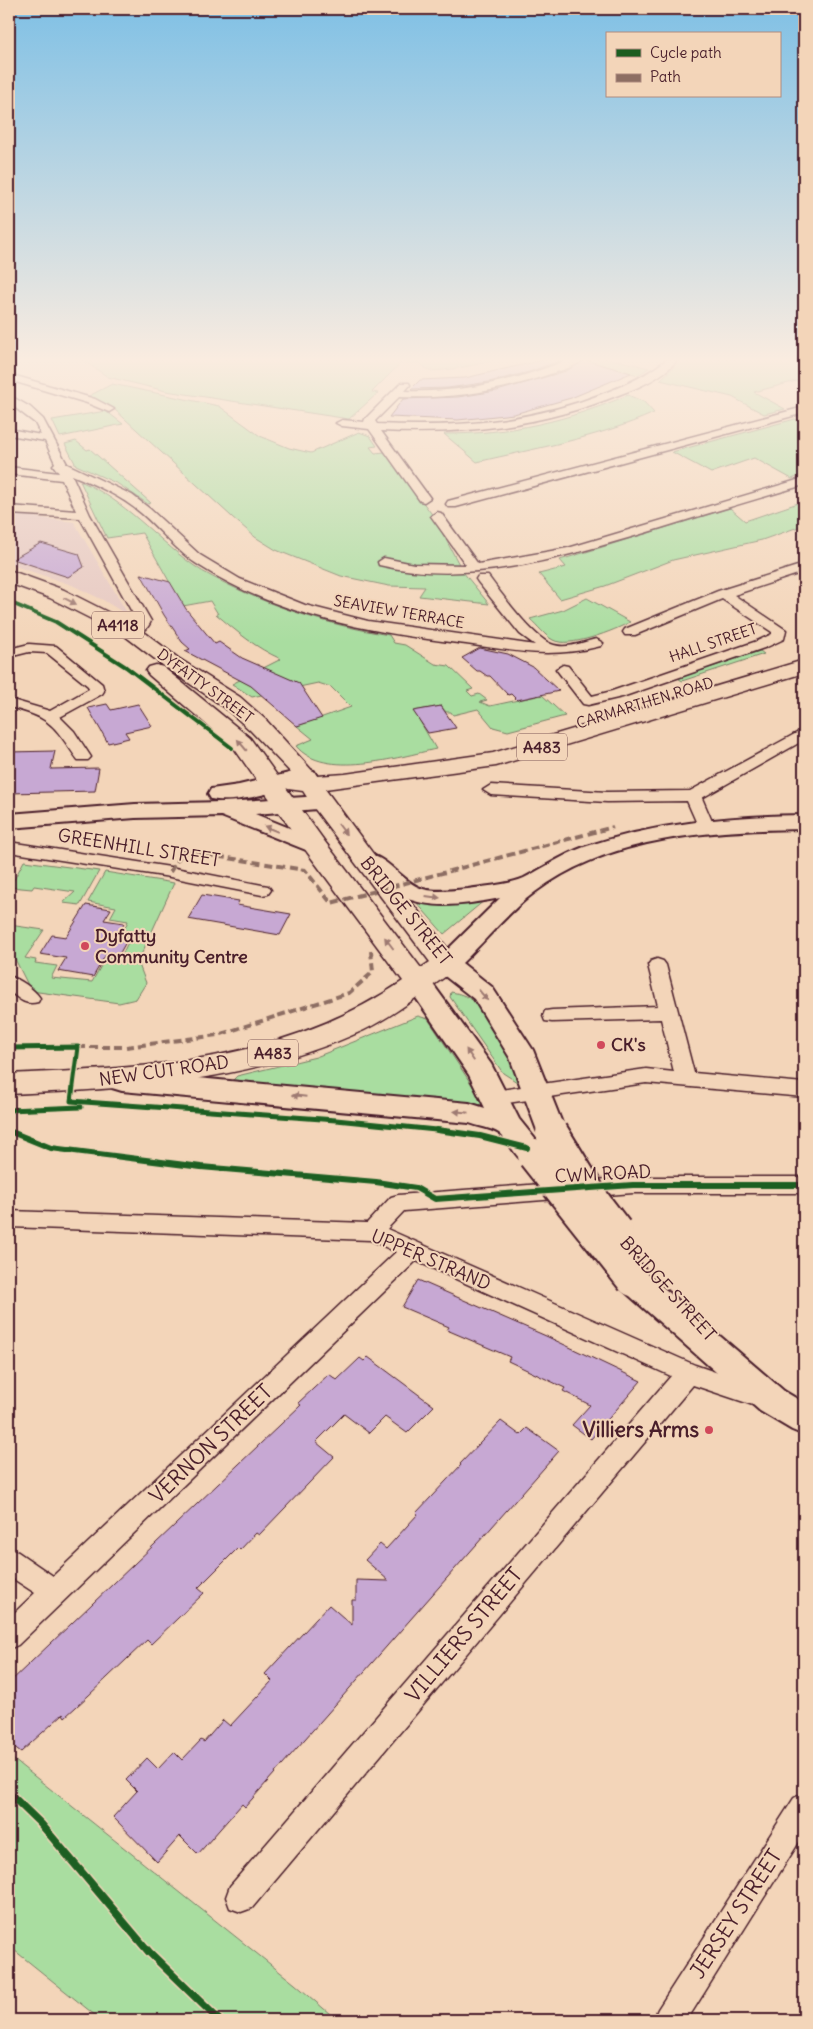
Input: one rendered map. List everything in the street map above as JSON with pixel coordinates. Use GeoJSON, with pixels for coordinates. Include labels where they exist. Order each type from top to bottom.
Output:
{"type":"FeatureCollection","features":[{"type":"Feature","properties":{"kind":"main road","name":"DYFATTY STREET"},"geometry":{"type":"LineString","coordinates":[[9,576],[57,594],[132,632],[171,662],[232,702],[258,725],[313,788]]}},
{"type":"Feature","properties":{"kind":"main road","name":"DYFATTY STREET"},"geometry":{"type":"LineString","coordinates":[[9,591],[37,600],[96,630],[156,671],[242,743],[272,783],[284,804]]}},
{"type":"Feature","properties":{"kind":"main road","name":"CARMARTHEN ROAD"},"geometry":{"type":"LineString","coordinates":[[313,788],[534,736],[656,701],[804,652]]}},
{"type":"Feature","properties":{"kind":"main road","name":"A483"},"geometry":{"type":"LineString","coordinates":[[272,783],[313,788],[496,759],[804,666]]}},
{"type":"Feature","properties":{"kind":"main road","name":"CARMARTHEN ROAD"},"geometry":{"type":"LineString","coordinates":[[313,788],[463,779],[630,732],[804,676]]}},
{"type":"Feature","properties":{"kind":"main road"},"geometry":{"type":"LineString","coordinates":[[135,811],[176,799],[240,792],[272,783]]}},
{"type":"Feature","properties":{"kind":"main road"},"geometry":{"type":"LineString","coordinates":[[9,821],[135,811],[223,809],[284,804],[313,788]]}},
{"type":"Feature","properties":{"kind":"main road","name":"BRIDGE STREET"},"geometry":{"type":"LineString","coordinates":[[313,788],[362,856],[446,964],[483,993],[523,1057],[552,1133],[635,1270]]}},
{"type":"Feature","properties":{"kind":"main road","name":"BRIDGE STREET"},"geometry":{"type":"LineString","coordinates":[[284,804],[418,982],[481,1071],[508,1125],[635,1270]]}},
{"type":"Feature","properties":{"kind":"main road"},"geometry":{"type":"LineString","coordinates":[[223,809],[316,848]]}},
{"type":"Feature","properties":{"kind":"main road"},"geometry":{"type":"LineString","coordinates":[[446,964],[529,885],[572,862],[626,841],[706,826],[804,822]]}},
{"type":"Feature","properties":{"kind":"main road"},"geometry":{"type":"LineString","coordinates":[[362,856],[408,892],[436,898],[469,896],[529,885]]}},
{"type":"Feature","properties":{"kind":"main road","name":"NEW CUT ROAD"},"geometry":{"type":"LineString","coordinates":[[9,1084],[113,1080],[193,1070],[286,1049],[355,1023],[446,964]]}},
{"type":"Feature","properties":{"kind":"main road"},"geometry":{"type":"LineString","coordinates":[[113,1080],[469,1113],[508,1125]]}},
{"type":"Feature","properties":{"kind":"main road"},"geometry":{"type":"LineString","coordinates":[[635,1270],[772,1401],[804,1420]]}},
{"type":"Feature","properties":{"kind":"street"},"geometry":{"type":"LineString","coordinates":[[55,454],[84,515],[144,621],[142,626],[132,632]]}},
{"type":"Feature","properties":{"kind":"street"},"geometry":{"type":"LineString","coordinates":[[392,454],[424,498]]}},
{"type":"Feature","properties":{"kind":"street"},"geometry":{"type":"LineString","coordinates":[[452,504],[640,454]]}},
{"type":"Feature","properties":{"kind":"street","name":"SEAVIEW TERRACE"},"geometry":{"type":"LineString","coordinates":[[59,465],[112,489],[137,504],[191,555],[205,565],[233,580],[291,604],[344,621],[404,633],[548,648],[570,649],[596,643]]}},
{"type":"Feature","properties":{"kind":"street"},"geometry":{"type":"LineString","coordinates":[[9,471],[65,477]]}},
{"type":"Feature","properties":{"kind":"street"},"geometry":{"type":"LineString","coordinates":[[384,562],[414,568],[479,574],[570,551],[804,481]]}},
{"type":"Feature","properties":{"kind":"street"},"geometry":{"type":"LineString","coordinates":[[9,510],[84,515]]}},
{"type":"Feature","properties":{"kind":"street"},"geometry":{"type":"LineString","coordinates":[[437,516],[479,574],[525,631],[548,648]]}},
{"type":"Feature","properties":{"kind":"street"},"geometry":{"type":"LineString","coordinates":[[630,632],[723,594],[804,568]]}},
{"type":"Feature","properties":{"kind":"street","name":"HALL STREET"},"geometry":{"type":"LineString","coordinates":[[563,670],[588,701],[617,694],[762,644],[779,636],[778,630],[774,627],[723,594]]}},
{"type":"Feature","properties":{"kind":"street"},"geometry":{"type":"LineString","coordinates":[[9,653],[29,648],[51,649],[94,684],[97,691],[51,716]]}},
{"type":"Feature","properties":{"kind":"street"},"geometry":{"type":"LineString","coordinates":[[9,703],[51,716],[60,722],[83,757]]}},
{"type":"Feature","properties":{"kind":"street"},"geometry":{"type":"LineString","coordinates":[[491,790],[607,797],[693,796],[804,734]]}},
{"type":"Feature","properties":{"kind":"street"},"geometry":{"type":"LineString","coordinates":[[693,796],[706,826]]}},
{"type":"Feature","properties":{"kind":"street","name":"GREENHILL STREET"},"geometry":{"type":"LineString","coordinates":[[11,853],[170,872],[262,890]]}},
{"type":"Feature","properties":{"kind":"street"},"geometry":{"type":"LineString","coordinates":[[657,965],[686,1080]]}},
{"type":"Feature","properties":{"kind":"street"},"geometry":{"type":"LineString","coordinates":[[9,982],[31,998]]}},
{"type":"Feature","properties":{"kind":"street"},"geometry":{"type":"LineString","coordinates":[[552,1016],[669,1012]]}},
{"type":"Feature","properties":{"kind":"street"},"geometry":{"type":"LineString","coordinates":[[494,1098],[646,1076],[804,1090]]}},
{"type":"Feature","properties":{"kind":"street","name":"CWM ROAD"},"geometry":{"type":"LineString","coordinates":[[372,1232],[398,1203],[633,1185],[804,1185]]}},
{"type":"Feature","properties":{"kind":"street","name":"UPPER STRAND"},"geometry":{"type":"LineString","coordinates":[[9,1219],[372,1232],[688,1373],[772,1401]]}},
{"type":"Feature","properties":{"kind":"street","name":"VERNON STREET"},"geometry":{"type":"LineString","coordinates":[[9,1636],[413,1250]]}},
{"type":"Feature","properties":{"kind":"street","name":"VILLIERS STREET"},"geometry":{"type":"LineString","coordinates":[[241,1896],[688,1373]]}},
{"type":"Feature","properties":{"kind":"street"},"geometry":{"type":"LineString","coordinates":[[9,1562],[55,1592]]}},
{"type":"Feature","properties":{"kind":"street","name":"JERSEY STREET"},"geometry":{"type":"LineString","coordinates":[[669,2020],[804,1808]]}},
{"type":"Feature","properties":{"kind":"shaded area"},"geometry":{"type":"Polygon","coordinates":[[[9,514],[74,522],[129,616],[103,600],[72,585],[9,564],[9,514]]]}},
{"type":"Feature","properties":{"kind":"green space"},"geometry":{"type":"Polygon","coordinates":[[[70,454],[95,454],[151,503],[148,504],[118,484],[76,465],[70,454]]]}},
{"type":"Feature","properties":{"kind":"green space"},"geometry":{"type":"Polygon","coordinates":[[[163,454],[386,454],[434,517],[463,572],[489,604],[419,596],[425,587],[389,586],[341,576],[276,550],[255,537],[163,454]]]}},
{"type":"Feature","properties":{"kind":"green space"},"geometry":{"type":"Polygon","coordinates":[[[467,454],[514,454],[477,462],[467,454]]]}},
{"type":"Feature","properties":{"kind":"green space"},"geometry":{"type":"Polygon","coordinates":[[[675,454],[804,454],[804,474],[792,479],[754,458],[711,473],[675,454]]]}},
{"type":"Feature","properties":{"kind":"green space"},"geometry":{"type":"Polygon","coordinates":[[[80,481],[111,498],[179,554],[212,577],[252,596],[310,617],[389,635],[394,643],[405,645],[435,664],[449,666],[473,689],[467,691],[472,696],[479,694],[487,700],[480,702],[490,706],[542,695],[565,716],[508,731],[493,727],[478,709],[453,715],[451,712],[446,712],[441,706],[414,711],[436,749],[383,761],[363,763],[343,764],[324,762],[309,756],[296,746],[313,739],[297,726],[351,707],[331,687],[318,683],[252,697],[232,684],[281,659],[255,645],[216,614],[218,614],[210,601],[183,606],[142,533],[107,538],[80,481]]]}},
{"type":"Feature","properties":{"kind":"green space"},"geometry":{"type":"Polygon","coordinates":[[[804,501],[804,525],[762,540],[673,560],[605,586],[560,599],[539,574],[566,567],[560,560],[730,508],[745,521],[804,501]]]}},
{"type":"Feature","properties":{"kind":"green space"},"geometry":{"type":"Polygon","coordinates":[[[587,598],[630,622],[592,637],[560,642],[550,638],[530,619],[563,610],[587,598]]]}},
{"type":"Feature","properties":{"kind":"green space"},"geometry":{"type":"Polygon","coordinates":[[[760,651],[764,654],[682,681],[678,678],[760,651]]]}},
{"type":"Feature","properties":{"kind":"green space"},"geometry":{"type":"Polygon","coordinates":[[[24,861],[99,871],[80,905],[63,903],[75,892],[34,886],[32,889],[10,887],[24,861]]]}},
{"type":"Feature","properties":{"kind":"green space"},"geometry":{"type":"Polygon","coordinates":[[[105,872],[174,883],[138,962],[146,983],[136,999],[119,1003],[31,991],[9,947],[9,925],[44,930],[25,958],[36,960],[35,963],[57,966],[51,978],[92,982],[106,957],[120,959],[133,932],[124,930],[128,921],[110,918],[116,907],[88,902],[105,872]]]}},
{"type":"Feature","properties":{"kind":"green space"},"geometry":{"type":"Polygon","coordinates":[[[416,900],[485,900],[444,934],[416,900]]]}},
{"type":"Feature","properties":{"kind":"green space"},"geometry":{"type":"Polygon","coordinates":[[[451,992],[465,996],[477,1004],[496,1026],[521,1080],[520,1084],[503,1073],[450,997],[451,992]]]}},
{"type":"Feature","properties":{"kind":"green space"},"geometry":{"type":"Polygon","coordinates":[[[418,1016],[428,1019],[484,1103],[485,1108],[233,1080],[237,1076],[316,1057],[418,1016]]]}},
{"type":"Feature","properties":{"kind":"green space"},"geometry":{"type":"Polygon","coordinates":[[[9,1756],[295,1984],[337,2020],[101,2020],[9,1946],[9,1756]]]}},
{"type":"Feature","properties":{"kind":"building"},"geometry":{"type":"Polygon","coordinates":[[[41,543],[79,554],[84,567],[68,577],[13,559],[41,543]]]}},
{"type":"Feature","properties":{"kind":"building"},"geometry":{"type":"Polygon","coordinates":[[[141,574],[170,582],[186,609],[215,644],[219,642],[242,658],[299,683],[322,718],[297,726],[251,686],[185,651],[190,649],[182,642],[164,615],[141,574]]]}},
{"type":"Feature","properties":{"kind":"building"},"geometry":{"type":"Polygon","coordinates":[[[480,648],[508,654],[533,667],[559,691],[517,700],[511,694],[508,695],[490,676],[477,671],[462,658],[480,648]]]}},
{"type":"Feature","properties":{"kind":"building"},"geometry":{"type":"Polygon","coordinates":[[[107,704],[111,710],[138,704],[152,726],[125,732],[129,738],[108,743],[88,708],[107,704]]]}},
{"type":"Feature","properties":{"kind":"building"},"geometry":{"type":"Polygon","coordinates":[[[441,706],[456,728],[428,733],[413,711],[441,706]]]}},
{"type":"Feature","properties":{"kind":"building"},"geometry":{"type":"Polygon","coordinates":[[[55,751],[51,769],[99,768],[95,791],[9,793],[9,752],[55,751]]]}},
{"type":"Feature","properties":{"kind":"building"},"geometry":{"type":"Polygon","coordinates":[[[202,895],[239,901],[237,905],[291,914],[280,935],[188,919],[202,895]]]}},
{"type":"Feature","properties":{"kind":"building","name":"Dyfatty Community Centre"},"geometry":{"type":"Polygon","coordinates":[[[86,905],[111,909],[104,920],[124,923],[119,931],[131,933],[117,958],[105,956],[93,977],[58,971],[66,958],[40,954],[52,935],[66,937],[86,905]]]}},
{"type":"Feature","properties":{"kind":"building"},"geometry":{"type":"Polygon","coordinates":[[[418,1280],[546,1336],[641,1381],[591,1439],[572,1425],[590,1405],[563,1391],[565,1388],[508,1361],[510,1357],[447,1330],[449,1327],[402,1307],[418,1280]]]}},
{"type":"Feature","properties":{"kind":"building"},"geometry":{"type":"Polygon","coordinates":[[[368,1357],[434,1406],[407,1433],[385,1417],[369,1433],[344,1414],[316,1442],[334,1457],[259,1535],[256,1533],[240,1550],[238,1548],[198,1588],[204,1593],[151,1644],[147,1640],[65,1717],[63,1714],[21,1752],[9,1743],[9,1683],[301,1405],[298,1403],[329,1374],[337,1380],[360,1358],[364,1361],[368,1357]]]}},
{"type":"Feature","properties":{"kind":"building"},"geometry":{"type":"Polygon","coordinates":[[[501,1421],[520,1435],[527,1428],[559,1451],[245,1807],[242,1804],[198,1854],[180,1836],[157,1862],[113,1817],[137,1791],[126,1780],[147,1758],[158,1769],[174,1752],[182,1760],[201,1740],[204,1742],[223,1720],[230,1726],[272,1681],[265,1674],[329,1605],[352,1625],[352,1600],[356,1600],[356,1580],[389,1581],[365,1560],[380,1544],[386,1549],[460,1464],[501,1421]]]}},
{"type":"Feature","properties":{"kind":"marked path"},"geometry":{"type":"LineString","coordinates":[[170,872],[183,851],[305,870],[331,903],[613,827]]}},
{"type":"Feature","properties":{"kind":"marked path"},"geometry":{"type":"LineString","coordinates":[[78,1047],[126,1047],[218,1035],[349,993],[373,972],[371,951]]}},
{"type":"Feature","properties":{"kind":"marked path"},"geometry":{"type":"LineString","coordinates":[[9,1099],[10,1084]]}},
{"type":"Feature","properties":{"kind":"cycle path"},"geometry":{"type":"LineString","coordinates":[[9,602],[56,622],[126,667],[232,748]]}},
{"type":"Feature","properties":{"kind":"cycle path"},"geometry":{"type":"LineString","coordinates":[[9,1048],[78,1047],[71,1101],[409,1126],[480,1136],[527,1148]]}},
{"type":"Feature","properties":{"kind":"cycle path"},"geometry":{"type":"LineString","coordinates":[[9,1110],[81,1107]]}},
{"type":"Feature","properties":{"kind":"cycle path"},"geometry":{"type":"LineString","coordinates":[[9,1131],[51,1148],[201,1167],[376,1182],[416,1188],[435,1199],[633,1185],[804,1185]]}},
{"type":"Feature","properties":{"kind":"cycle path"},"geometry":{"type":"LineString","coordinates":[[9,1793],[41,1824],[149,1952],[219,2020]]}},
{"type":"Feature","properties":{"kind":"place","name":"Dyfatty Community Centre"},"geometry":{"type":"Point","coordinates":[85,946]}},
{"type":"Feature","properties":{"kind":"place","name":"CK's"},"geometry":{"type":"Point","coordinates":[601,1045]}},
{"type":"Feature","properties":{"kind":"place","name":"Villiers Arms"},"geometry":{"type":"Point","coordinates":[709,1430]}}]}
